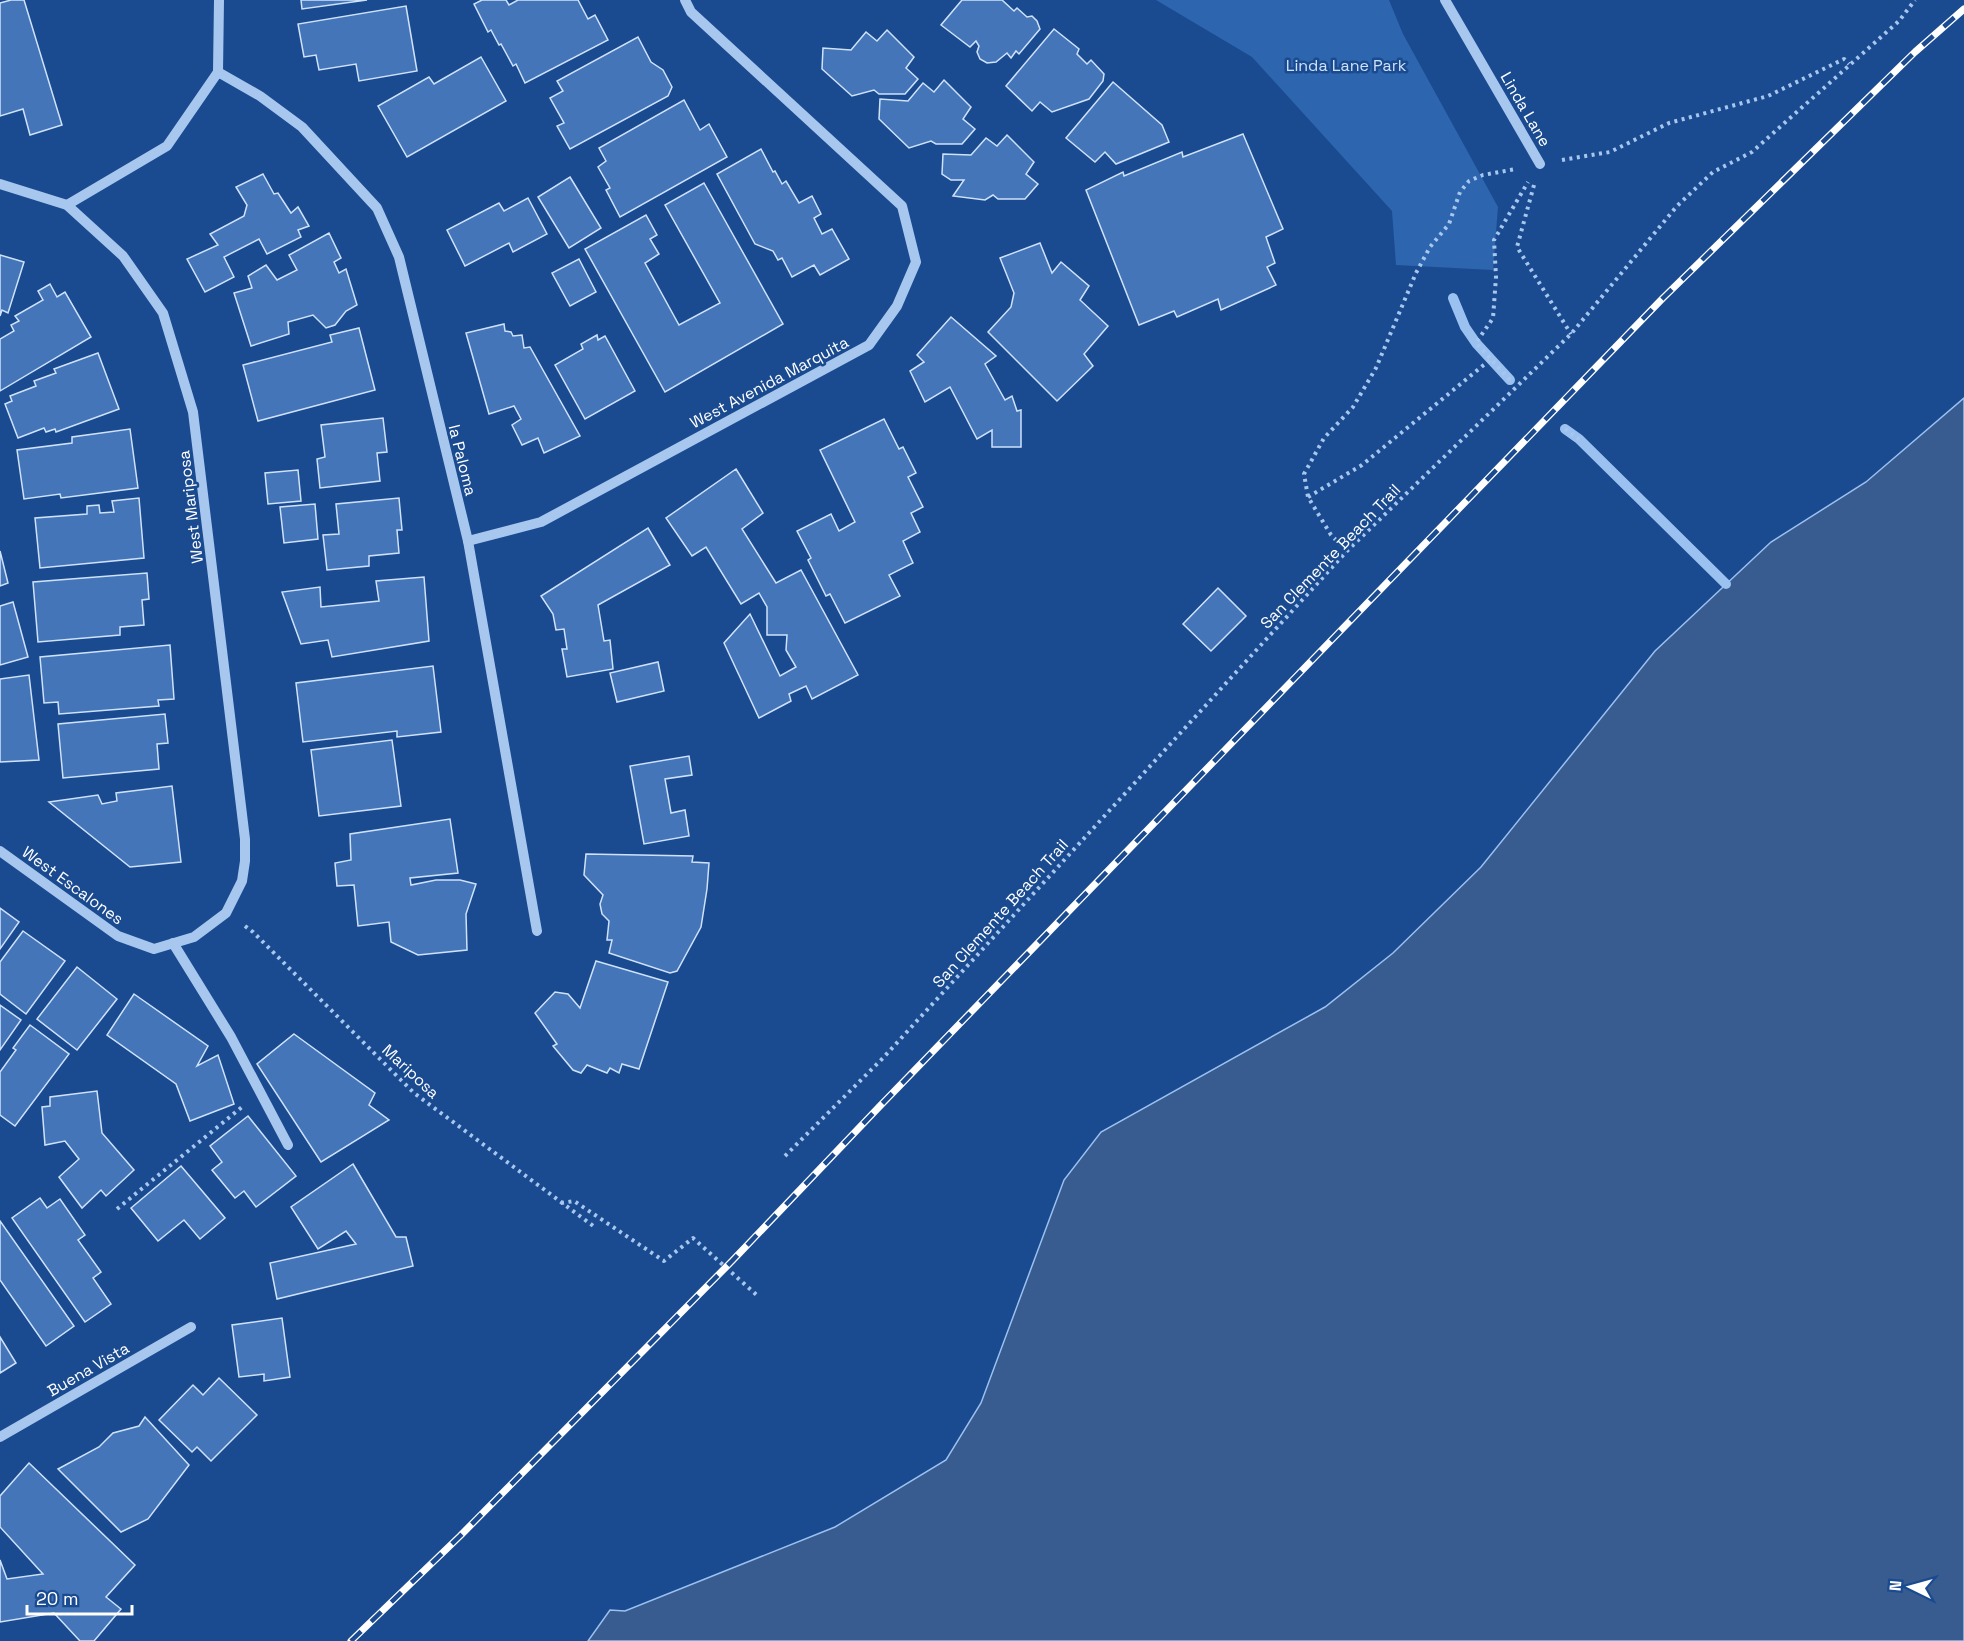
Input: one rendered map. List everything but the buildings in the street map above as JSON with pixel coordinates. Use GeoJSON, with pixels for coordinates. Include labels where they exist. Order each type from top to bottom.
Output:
{"type":"FeatureCollection","features":[{"type":"Feature","properties":{"kind":"street"},"geometry":{"type":"LineString","coordinates":[[67,205],[167,146],[218,72],[219,0]]}},
{"type":"Feature","properties":{"kind":"street","name":"West Avenida Marquita"},"geometry":{"type":"LineString","coordinates":[[468,541],[541,522],[870,345],[897,306],[916,262],[902,206],[691,12],[685,0]]}},
{"type":"Feature","properties":{"kind":"street","name":"Linda Lane"},"geometry":{"type":"LineString","coordinates":[[1445,0],[1540,164]]}},
{"type":"Feature","properties":{"kind":"street","name":"la Paloma"},"geometry":{"type":"LineString","coordinates":[[218,72],[260,96],[302,127],[377,208],[399,257],[468,541],[537,931]]}},
{"type":"Feature","properties":{"kind":"street","name":"West Mariposa"},"geometry":{"type":"LineString","coordinates":[[0,184],[67,205],[123,256],[164,313],[194,412],[245,839],[242,881],[226,913]]}},
{"type":"Feature","properties":{"kind":"street","name":"West Escalones"},"geometry":{"type":"LineString","coordinates":[[0,851],[118,936],[154,949],[194,937],[226,913]]}},
{"type":"Feature","properties":{"kind":"street"},"geometry":{"type":"LineString","coordinates":[[173,944],[231,1036],[288,1145]]}},
{"type":"Feature","properties":{"kind":"street","name":"Buena Vista"},"geometry":{"type":"LineString","coordinates":[[0,1437],[191,1327]]}},
{"type":"Feature","properties":{"kind":"path","name":"San Clemente Beach Trail"},"geometry":{"type":"LineString","coordinates":[[785,1156],[883,1058],[1347,551],[1571,334],[1677,206],[1713,172],[1752,152],[1899,21],[1915,0]]}},
{"type":"Feature","properties":{"kind":"path"},"geometry":{"type":"LineString","coordinates":[[1347,551],[1331,535],[1308,496],[1304,474],[1324,438],[1353,407],[1376,368],[1416,273],[1430,247],[1449,224],[1460,192],[1469,181],[1483,175],[1610,152],[1669,123],[1768,96],[1844,59],[1849,64]]}},
{"type":"Feature","properties":{"kind":"path"},"geometry":{"type":"LineString","coordinates":[[1510,380],[1476,343],[1493,318],[1496,277],[1494,240],[1540,164]]}},
{"type":"Feature","properties":{"kind":"path","name":"Linda Lane"},"geometry":{"type":"LineString","coordinates":[[1540,164],[1517,247],[1571,334]]}},
{"type":"Feature","properties":{"kind":"path"},"geometry":{"type":"LineString","coordinates":[[1308,496],[1362,465],[1491,359]]}},
{"type":"Feature","properties":{"kind":"path"},"geometry":{"type":"LineString","coordinates":[[1565,429],[1579,439]]}},
{"type":"Feature","properties":{"kind":"path","name":"Mariposa"},"geometry":{"type":"LineString","coordinates":[[226,913],[253,932],[414,1093],[596,1228]]}},
{"type":"Feature","properties":{"kind":"path"},"geometry":{"type":"LineString","coordinates":[[117,1209],[243,1106]]}},
{"type":"Feature","properties":{"kind":"path"},"geometry":{"type":"LineString","coordinates":[[561,1203],[574,1201],[664,1261],[693,1238],[759,1297]]}},
{"type":"Feature","properties":{"kind":"green space","name":"Linda Lane Park"},"geometry":{"type":"Polygon","coordinates":[[[1156,0],[1389,0],[1403,34],[1498,207],[1493,270],[1396,265],[1392,211],[1252,57],[1156,0]]]}},
{"type":"Feature","properties":{"kind":"shaded area"},"geometry":{"type":"Polygon","coordinates":[[[1964,398],[1964,1641],[588,1641],[610,1610],[625,1611],[835,1527],[946,1460],[981,1403],[1064,1180],[1101,1132],[1325,1007],[1393,953],[1481,867],[1655,651],[1771,542],[1866,482],[1964,398]]]}},
{"type":"Feature","properties":{"kind":"waterway"},"geometry":{"type":"LineString","coordinates":[[1453,298],[1465,327],[1476,343],[1510,380]]}},
{"type":"Feature","properties":{"kind":"waterway"},"geometry":{"type":"LineString","coordinates":[[1565,429],[1579,439],[1726,584]]}},
{"type":"Feature","properties":{"kind":"railway"},"geometry":{"type":"LineString","coordinates":[[351,1641],[460,1536],[732,1261],[1663,298],[1915,52],[1964,9]]}}]}
